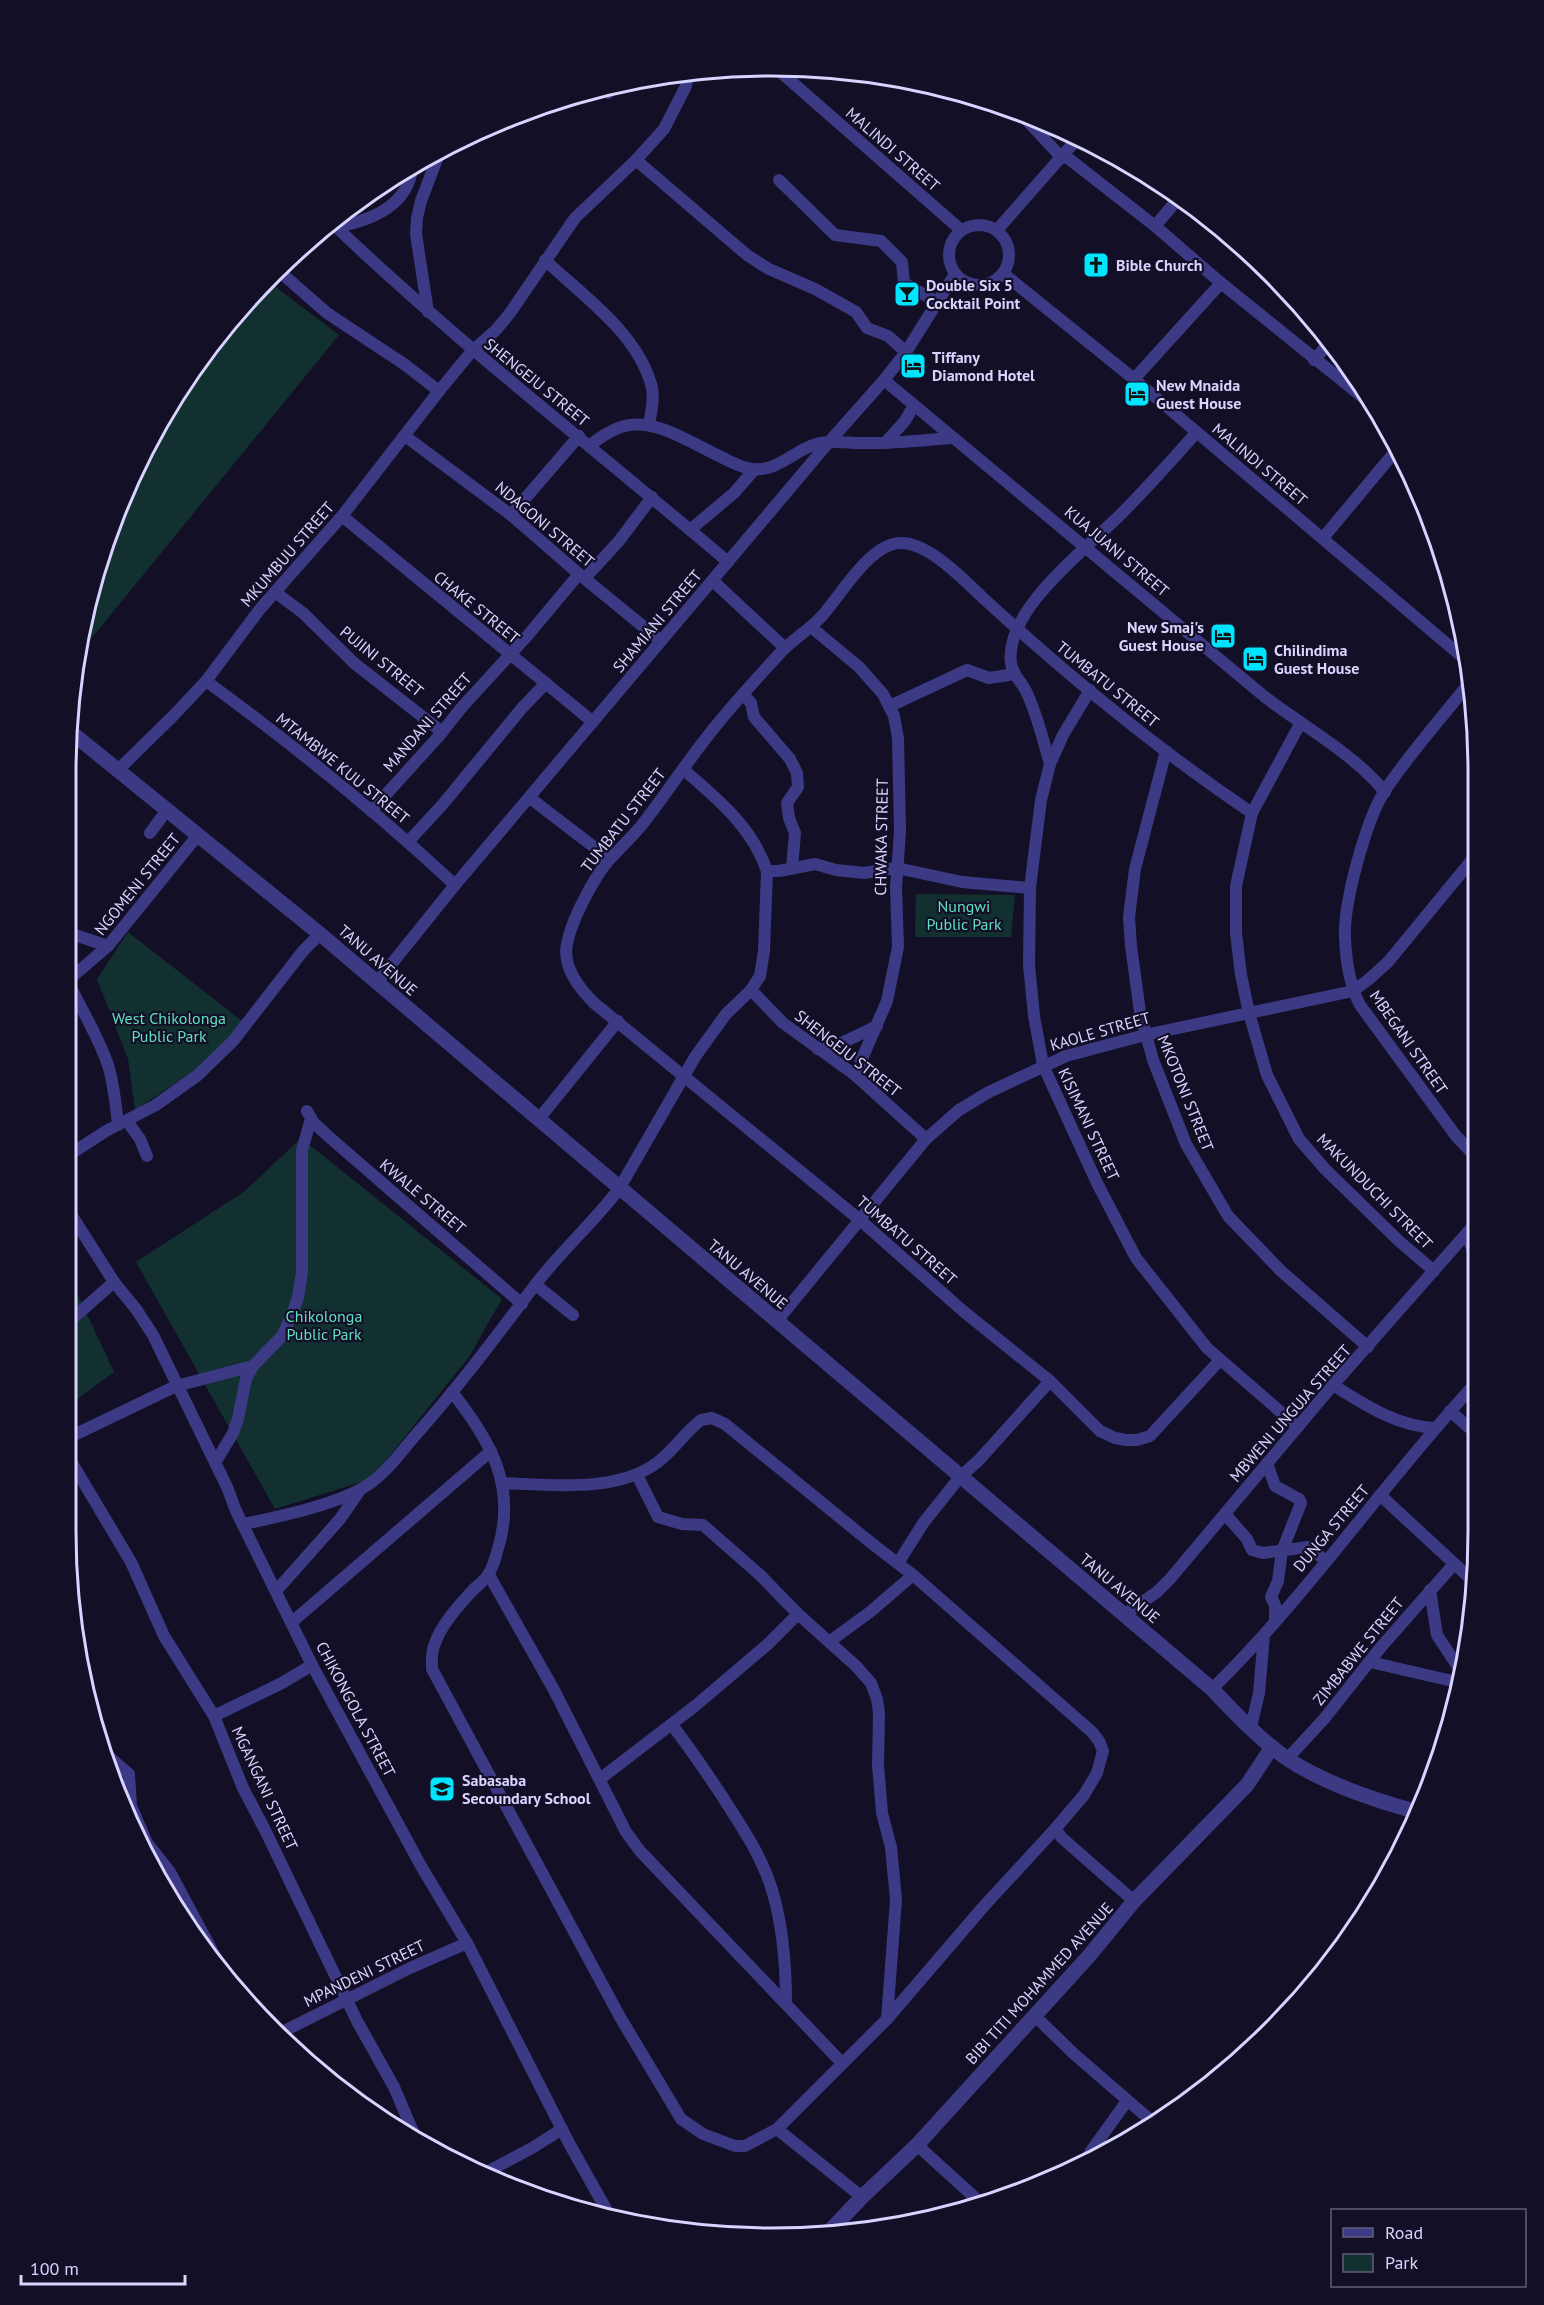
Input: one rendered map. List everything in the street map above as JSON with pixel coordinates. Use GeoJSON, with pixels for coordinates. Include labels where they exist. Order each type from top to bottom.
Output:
{"type":"FeatureCollection","features":[{"type":"Feature","properties":{"kind":"street","name":"MALINDI STREET"},"geometry":{"type":"LineString","coordinates":[[786,77],[961,230]]}},
{"type":"Feature","properties":{"kind":"street","name":"MKUMBUU STREET"},"geometry":{"type":"LineString","coordinates":[[117,771],[206,681],[275,592],[342,516],[472,351],[510,314],[544,260],[575,218],[636,160],[664,129],[682,96],[686,82]]}},
{"type":"Feature","properties":{"kind":"street"},"geometry":{"type":"LineString","coordinates":[[1035,128],[1063,156],[1155,226],[1352,389]]}},
{"type":"Feature","properties":{"kind":"street"},"geometry":{"type":"LineString","coordinates":[[997,230],[1071,144]]}},
{"type":"Feature","properties":{"kind":"street"},"geometry":{"type":"LineString","coordinates":[[636,160],[747,255],[769,269],[815,289],[856,312],[867,328],[888,336],[906,352]]}},
{"type":"Feature","properties":{"kind":"street"},"geometry":{"type":"LineString","coordinates":[[429,312],[416,234],[421,201],[435,164]]}},
{"type":"Feature","properties":{"kind":"street"},"geometry":{"type":"LineString","coordinates":[[343,225],[357,224],[386,210],[403,192],[409,179]]}},
{"type":"Feature","properties":{"kind":"street"},"geometry":{"type":"LineString","coordinates":[[779,180],[836,235],[880,241],[902,262],[904,283],[937,302]]}},
{"type":"Feature","properties":{"kind":"street"},"geometry":{"type":"LineString","coordinates":[[1155,226],[1173,205]]}},
{"type":"Feature","properties":{"kind":"street"},"geometry":{"type":"LineString","coordinates":[[973,224],[985,224],[997,230],[1008,243],[1010,259],[1004,274],[988,285],[970,285],[955,274],[948,259],[950,243],[961,230],[973,224]]}},
{"type":"Feature","properties":{"kind":"street","name":"SHENGEJU STREET"},"geometry":{"type":"LineString","coordinates":[[338,229],[472,351],[652,496],[728,562]]}},
{"type":"Feature","properties":{"kind":"street"},"geometry":{"type":"LineString","coordinates":[[544,260],[619,329],[633,347],[652,386],[653,402],[648,425]]}},
{"type":"Feature","properties":{"kind":"street","name":"SHAMIANI STREET"},"geometry":{"type":"LineString","coordinates":[[377,982],[455,885],[884,380],[906,352],[955,274]]}},
{"type":"Feature","properties":{"kind":"street","name":"MALINDI STREET"},"geometry":{"type":"LineString","coordinates":[[1004,274],[1134,379],[1457,652]]}},
{"type":"Feature","properties":{"kind":"street"},"geometry":{"type":"LineString","coordinates":[[284,276],[327,313],[404,364],[439,391]]}},
{"type":"Feature","properties":{"kind":"street"},"geometry":{"type":"LineString","coordinates":[[1134,379],[1221,283]]}},
{"type":"Feature","properties":{"kind":"street"},"geometry":{"type":"LineString","coordinates":[[1314,360],[1324,349]]}},
{"type":"Feature","properties":{"kind":"street","name":"KUA JUANI STREET"},"geometry":{"type":"LineString","coordinates":[[884,380],[1265,697],[1370,776],[1384,792]]}},
{"type":"Feature","properties":{"kind":"street"},"geometry":{"type":"LineString","coordinates":[[885,442],[905,421],[914,405]]}},
{"type":"Feature","properties":{"kind":"street"},"geometry":{"type":"LineString","coordinates":[[589,446],[609,431],[622,426],[648,425],[754,470],[766,469],[814,444],[953,438]]}},
{"type":"Feature","properties":{"kind":"street"},"geometry":{"type":"LineString","coordinates":[[1050,764],[1035,714],[1025,689],[1010,662],[1016,628],[1055,576],[1143,492],[1196,433]]}},
{"type":"Feature","properties":{"kind":"street","name":"NDAGONI STREET"},"geometry":{"type":"LineString","coordinates":[[405,436],[511,515],[661,641]]}},
{"type":"Feature","properties":{"kind":"street"},"geometry":{"type":"LineString","coordinates":[[511,515],[579,436]]}},
{"type":"Feature","properties":{"kind":"street"},"geometry":{"type":"LineString","coordinates":[[1323,538],[1391,456]]}},
{"type":"Feature","properties":{"kind":"street"},"geometry":{"type":"LineString","coordinates":[[690,530],[734,493],[754,470]]}},
{"type":"Feature","properties":{"kind":"street","name":"MANDANI STREET"},"geometry":{"type":"LineString","coordinates":[[371,811],[508,654],[625,534],[652,496]]}},
{"type":"Feature","properties":{"kind":"street","name":"CHAKE STREET"},"geometry":{"type":"LineString","coordinates":[[342,516],[593,722]]}},
{"type":"Feature","properties":{"kind":"street","name":"TUMBATU STREET"},"geometry":{"type":"LineString","coordinates":[[1220,1360],[1150,1436],[1137,1440],[1114,1438],[1100,1431],[1050,1381],[963,1311],[860,1220],[594,1003],[571,973],[566,958],[567,941],[575,919],[608,861],[637,831],[708,735],[785,648],[811,627],[871,557],[887,547],[900,543],[914,545],[936,557],[1049,658],[1166,751],[1252,813]]}},
{"type":"Feature","properties":{"kind":"street"},"geometry":{"type":"LineString","coordinates":[[713,581],[785,648]]}},
{"type":"Feature","properties":{"kind":"street","name":"PUJINI STREET"},"geometry":{"type":"LineString","coordinates":[[275,592],[303,613],[354,663],[442,732]]}},
{"type":"Feature","properties":{"kind":"street","name":"CHWAKA STREET"},"geometry":{"type":"LineString","coordinates":[[811,627],[859,667],[879,689],[890,706],[898,738],[900,831],[897,868],[898,947],[890,990],[855,1075]]}},
{"type":"Feature","properties":{"kind":"street"},"geometry":{"type":"LineString","coordinates":[[890,706],[967,670],[989,678],[1015,674]]}},
{"type":"Feature","properties":{"kind":"street","name":"MTAMBWE KUU STREET"},"geometry":{"type":"LineString","coordinates":[[206,681],[274,732],[371,811],[455,885]]}},
{"type":"Feature","properties":{"kind":"street"},"geometry":{"type":"LineString","coordinates":[[408,842],[546,683]]}},
{"type":"Feature","properties":{"kind":"street","name":"KISIMANI STREET"},"geometry":{"type":"LineString","coordinates":[[1090,690],[1063,735],[1050,764],[1041,800],[1030,888],[1031,990],[1043,1065],[1126,1242],[1136,1258],[1195,1335],[1220,1360],[1298,1427]]}},
{"type":"Feature","properties":{"kind":"street","name":"MBEGANI STREET"},"geometry":{"type":"LineString","coordinates":[[1463,693],[1384,792],[1376,807],[1366,830],[1346,917],[1344,937],[1353,991],[1360,1005],[1429,1101],[1468,1149]]}},
{"type":"Feature","properties":{"kind":"street"},"geometry":{"type":"LineString","coordinates":[[744,695],[751,703],[754,717],[790,759],[797,773],[798,787],[787,803],[789,819],[795,833],[792,868]]}},
{"type":"Feature","properties":{"kind":"street","name":"MAKUNDUCHI STREET"},"geometry":{"type":"LineString","coordinates":[[1300,724],[1252,813],[1236,886],[1235,918],[1241,975],[1249,1013],[1267,1075],[1299,1139],[1358,1202],[1434,1271]]}},
{"type":"Feature","properties":{"kind":"street","name":"TANU AVENUE"},"geometry":{"type":"LineString","coordinates":[[78,737],[377,982],[1212,1689],[1272,1747],[1287,1759],[1350,1790],[1410,1810]]}},
{"type":"Feature","properties":{"kind":"street","name":"MKOTONI STREET"},"geometry":{"type":"LineString","coordinates":[[1166,751],[1135,869],[1129,917],[1131,946],[1145,1035],[1186,1144],[1228,1216],[1281,1271],[1368,1347]]}},
{"type":"Feature","properties":{"kind":"street"},"geometry":{"type":"LineString","coordinates":[[276,1591],[333,1527],[360,1490],[381,1473],[452,1392],[536,1285],[619,1189],[682,1077],[726,1014],[751,990],[760,976],[767,871],[760,851],[739,820],[683,769]]}},
{"type":"Feature","properties":{"kind":"street"},"geometry":{"type":"LineString","coordinates":[[531,798],[594,847],[608,861]]}},
{"type":"Feature","properties":{"kind":"street"},"geometry":{"type":"LineString","coordinates":[[150,833],[167,810]]}},
{"type":"Feature","properties":{"kind":"street","name":"NGOMENI STREET"},"geometry":{"type":"LineString","coordinates":[[76,974],[108,946],[198,835]]}},
{"type":"Feature","properties":{"kind":"street"},"geometry":{"type":"LineString","coordinates":[[767,871],[814,864],[836,870],[864,873],[897,868],[962,882],[1030,888]]}},
{"type":"Feature","properties":{"kind":"street","name":"KAOLE STREET"},"geometry":{"type":"LineString","coordinates":[[777,1322],[926,1139],[972,1101],[1043,1065],[1066,1056],[1145,1035],[1353,991],[1388,962],[1468,865]]}},
{"type":"Feature","properties":{"kind":"street"},"geometry":{"type":"LineString","coordinates":[[76,1151],[156,1106],[189,1083],[218,1057],[303,951],[320,934]]}},
{"type":"Feature","properties":{"kind":"street"},"geometry":{"type":"LineString","coordinates":[[76,935],[108,946]]}},
{"type":"Feature","properties":{"kind":"street","name":"SHENGEJU STREET"},"geometry":{"type":"LineString","coordinates":[[751,990],[783,1023],[855,1075],[926,1139]]}},
{"type":"Feature","properties":{"kind":"street"},"geometry":{"type":"LineString","coordinates":[[76,998],[99,1041],[123,1123],[140,1139],[147,1156]]}},
{"type":"Feature","properties":{"kind":"street"},"geometry":{"type":"LineString","coordinates":[[538,1120],[618,1021]]}},
{"type":"Feature","properties":{"kind":"street"},"geometry":{"type":"LineString","coordinates":[[818,1049],[844,1042],[877,1026]]}},
{"type":"Feature","properties":{"kind":"street","name":"KWALE STREET"},"geometry":{"type":"LineString","coordinates":[[253,1366],[282,1336],[298,1297],[302,1273],[302,1150],[309,1115],[328,1136],[522,1304]]}},
{"type":"Feature","properties":{"kind":"street","name":"CHIKONGOLA STREET"},"geometry":{"type":"LineString","coordinates":[[76,1222],[114,1282],[153,1335],[312,1665],[421,1866],[467,1942],[562,2129],[606,2208]]}},
{"type":"Feature","properties":{"kind":"street","name":"MBWENI UNGUJA STREET"},"geometry":{"type":"LineString","coordinates":[[1124,1615],[1157,1592],[1468,1232]]}},
{"type":"Feature","properties":{"kind":"street"},"geometry":{"type":"LineString","coordinates":[[76,1315],[114,1282]]}},
{"type":"Feature","properties":{"kind":"street"},"geometry":{"type":"LineString","coordinates":[[536,1285],[573,1315]]}},
{"type":"Feature","properties":{"kind":"street"},"geometry":{"type":"LineString","coordinates":[[76,1434],[176,1386],[253,1366]]}},
{"type":"Feature","properties":{"kind":"street"},"geometry":{"type":"LineString","coordinates":[[215,1463],[233,1433],[238,1419],[242,1391],[253,1366]]}},
{"type":"Feature","properties":{"kind":"street"},"geometry":{"type":"LineString","coordinates":[[898,1563],[924,1522],[960,1477],[975,1465],[1050,1381]]}},
{"type":"Feature","properties":{"kind":"street"},"geometry":{"type":"LineString","coordinates":[[1333,1386],[1387,1416],[1417,1426],[1436,1428]]}},
{"type":"Feature","properties":{"kind":"street","name":"DUNGA STREET"},"geometry":{"type":"LineString","coordinates":[[1212,1689],[1264,1635],[1468,1391]]}},
{"type":"Feature","properties":{"kind":"street"},"geometry":{"type":"LineString","coordinates":[[452,1392],[470,1415],[491,1451],[503,1483],[505,1514],[489,1575],[453,1616],[434,1646],[432,1669],[620,2017],[681,2119],[703,2134],[735,2146],[745,2146],[777,2129],[887,2019],[1055,1829],[1084,1795],[1097,1773],[1103,1751],[1100,1741],[914,1575],[716,1419],[705,1418],[698,1422],[657,1462],[638,1475],[619,1481],[558,1485],[503,1483]]}},
{"type":"Feature","properties":{"kind":"street"},"geometry":{"type":"LineString","coordinates":[[1450,1411],[1468,1427]]}},
{"type":"Feature","properties":{"kind":"street"},"geometry":{"type":"LineString","coordinates":[[292,1622],[491,1451]]}},
{"type":"Feature","properties":{"kind":"street"},"geometry":{"type":"LineString","coordinates":[[1267,1463],[1275,1486],[1299,1498],[1300,1503],[1282,1551],[1278,1581],[1271,1597],[1275,1605],[1275,1621]]}},
{"type":"Feature","properties":{"kind":"street","name":"MGANGANI STREET"},"geometry":{"type":"LineString","coordinates":[[76,1470],[131,1562],[164,1635],[214,1716],[243,1788],[357,2021],[394,2087],[411,2127]]}},
{"type":"Feature","properties":{"kind":"street"},"geometry":{"type":"LineString","coordinates":[[638,1475],[658,1517],[682,1524],[703,1525],[760,1575],[871,1683],[879,1713],[878,1765],[882,1812],[891,1847],[896,1900],[887,2019]]}},
{"type":"Feature","properties":{"kind":"street"},"geometry":{"type":"LineString","coordinates":[[243,1524],[282,1516],[360,1490]]}},
{"type":"Feature","properties":{"kind":"street"},"geometry":{"type":"LineString","coordinates":[[1380,1495],[1466,1575]]}},
{"type":"Feature","properties":{"kind":"street"},"geometry":{"type":"LineString","coordinates":[[1225,1514],[1247,1539],[1252,1550],[1263,1553],[1308,1547],[1325,1561]]}},
{"type":"Feature","properties":{"kind":"street","name":"ZIMBABWE STREET"},"geometry":{"type":"LineString","coordinates":[[1287,1759],[1324,1719],[1454,1564]]}},
{"type":"Feature","properties":{"kind":"street"},"geometry":{"type":"LineString","coordinates":[[489,1575],[600,1779],[626,1832],[640,1851],[786,2004],[817,2040],[842,2063]]}},
{"type":"Feature","properties":{"kind":"street"},"geometry":{"type":"LineString","coordinates":[[829,1642],[870,1612],[914,1575]]}},
{"type":"Feature","properties":{"kind":"street"},"geometry":{"type":"LineString","coordinates":[[1430,1590],[1437,1635],[1455,1663]]}},
{"type":"Feature","properties":{"kind":"street"},"geometry":{"type":"LineString","coordinates":[[600,1779],[672,1725],[768,1644],[798,1614]]}},
{"type":"Feature","properties":{"kind":"street"},"geometry":{"type":"LineString","coordinates":[[1251,1727],[1259,1693],[1264,1635]]}},
{"type":"Feature","properties":{"kind":"street"},"geometry":{"type":"LineString","coordinates":[[1370,1662],[1451,1681]]}},
{"type":"Feature","properties":{"kind":"street"},"geometry":{"type":"LineString","coordinates":[[214,1716],[282,1683],[312,1665]]}},
{"type":"Feature","properties":{"kind":"street"},"geometry":{"type":"LineString","coordinates":[[672,1725],[700,1762],[740,1824],[771,1887],[777,1906],[786,1973],[786,2004]]}},
{"type":"Feature","properties":{"kind":"street","name":"BIBI TITI MOHAMMED AVENUE"},"geometry":{"type":"LineString","coordinates":[[835,2225],[917,2145],[1035,2016],[1134,1901],[1247,1785],[1272,1747]]}},
{"type":"Feature","properties":{"kind":"street"},"geometry":{"type":"LineString","coordinates":[[115,1762],[129,1774],[130,1801]]}},
{"type":"Feature","properties":{"kind":"street"},"geometry":{"type":"LineString","coordinates":[[1055,1829],[1062,1838],[1134,1901]]}},
{"type":"Feature","properties":{"kind":"street"},"geometry":{"type":"LineString","coordinates":[[154,1852],[170,1872],[199,1926]]}},
{"type":"Feature","properties":{"kind":"street","name":"MPANDENI STREET"},"geometry":{"type":"LineString","coordinates":[[286,2030],[467,1942]]}},
{"type":"Feature","properties":{"kind":"street"},"geometry":{"type":"LineString","coordinates":[[1035,2016],[1147,2118]]}},
{"type":"Feature","properties":{"kind":"street"},"geometry":{"type":"LineString","coordinates":[[1091,2151],[1127,2101]]}},
{"type":"Feature","properties":{"kind":"street"},"geometry":{"type":"LineString","coordinates":[[492,2169],[562,2129]]}},
{"type":"Feature","properties":{"kind":"street"},"geometry":{"type":"LineString","coordinates":[[777,2129],[862,2197]]}},
{"type":"Feature","properties":{"kind":"street"},"geometry":{"type":"LineString","coordinates":[[917,2145],[975,2198]]}},
{"type":"Feature","properties":{"kind":"green space"},"geometry":{"type":"Polygon","coordinates":[[[274,286],[339,335],[89,641],[113,548],[148,464],[194,386],[249,313],[274,286]]]}},
{"type":"Feature","properties":{"kind":"green space","name":"Nungwi Public Park"},"geometry":{"type":"Polygon","coordinates":[[[916,894],[1015,895],[1011,937],[915,937],[916,894]]]}},
{"type":"Feature","properties":{"kind":"green space","name":"West Chikolonga Public Park"},"geometry":{"type":"Polygon","coordinates":[[[128,932],[242,1021],[209,1061],[135,1110],[128,1059],[97,979],[128,932]]]}},
{"type":"Feature","properties":{"kind":"green space","name":"Chikolonga Public Park"},"geometry":{"type":"Polygon","coordinates":[[[301,1138],[502,1299],[469,1357],[371,1479],[275,1509],[136,1262],[245,1191],[301,1138]]]}},
{"type":"Feature","properties":{"kind":"green space"},"geometry":{"type":"Polygon","coordinates":[[[76,1291],[114,1372],[76,1400],[76,1291]]]}},
{"type":"Feature","properties":{"kind":"place","name":"Bible Church"},"geometry":{"type":"Point","coordinates":[1096,265]}},
{"type":"Feature","properties":{"kind":"place","name":"Double Six 5 Cocktail Point"},"geometry":{"type":"Point","coordinates":[907,294]}},
{"type":"Feature","properties":{"kind":"place","name":"Tiffany Diamond Hotel"},"geometry":{"type":"Point","coordinates":[913,366]}},
{"type":"Feature","properties":{"kind":"place","name":"New Mnaida Guest House"},"geometry":{"type":"Point","coordinates":[1137,394]}},
{"type":"Feature","properties":{"kind":"place","name":"New Smaj's Guest House"},"geometry":{"type":"Point","coordinates":[1223,636]}},
{"type":"Feature","properties":{"kind":"place","name":"Chilindima Guest House"},"geometry":{"type":"Point","coordinates":[1255,659]}},
{"type":"Feature","properties":{"kind":"place","name":"Sabasaba Secoundary School"},"geometry":{"type":"Point","coordinates":[442,1789]}}]}
